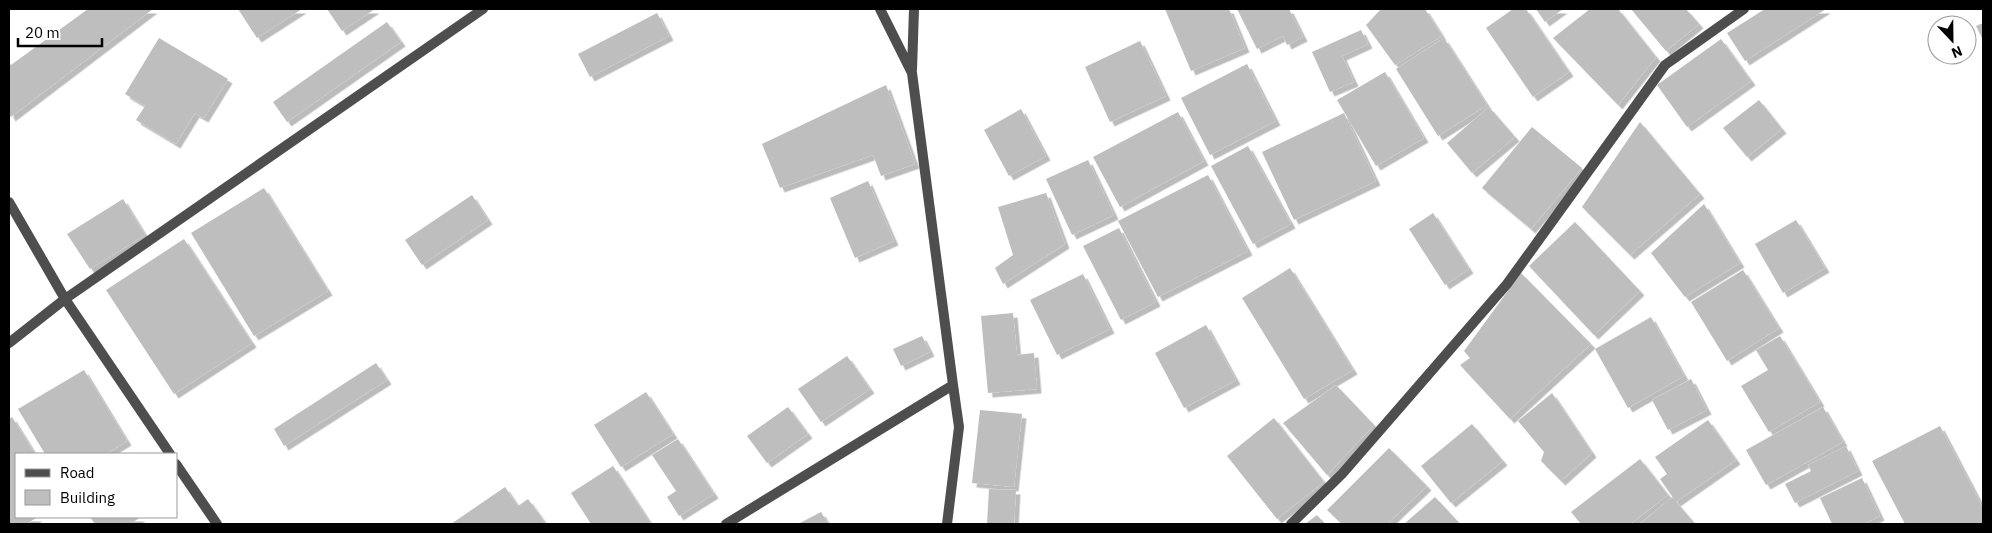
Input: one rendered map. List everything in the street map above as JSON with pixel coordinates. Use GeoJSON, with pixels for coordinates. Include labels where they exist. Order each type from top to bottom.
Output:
{"type":"FeatureCollection","features":[{"type":"Feature","properties":{"kind":"street"},"geometry":{"type":"LineString","coordinates":[[9,342],[65,299],[483,9]]}},
{"type":"Feature","properties":{"kind":"street"},"geometry":{"type":"LineString","coordinates":[[880,9],[912,73]]}},
{"type":"Feature","properties":{"kind":"street"},"geometry":{"type":"LineString","coordinates":[[914,9],[912,73],[959,427],[947,524]]}},
{"type":"Feature","properties":{"kind":"street"},"geometry":{"type":"LineString","coordinates":[[1291,524],[1342,474],[1507,284],[1665,65],[1744,9]]}},
{"type":"Feature","properties":{"kind":"street"},"geometry":{"type":"LineString","coordinates":[[9,202],[65,299],[169,453]]}},
{"type":"Feature","properties":{"kind":"street"},"geometry":{"type":"LineString","coordinates":[[726,524],[953,385]]}},
{"type":"Feature","properties":{"kind":"street"},"geometry":{"type":"LineString","coordinates":[[178,467],[217,524]]}},
{"type":"Feature","properties":{"kind":"building"},"geometry":{"type":"Polygon","coordinates":[[[88,9],[153,9],[11,117],[9,113],[9,61],[11,65],[88,9]]]}},
{"type":"Feature","properties":{"kind":"building"},"geometry":{"type":"Polygon","coordinates":[[[238,9],[302,9],[257,38],[238,9]]]}},
{"type":"Feature","properties":{"kind":"building"},"geometry":{"type":"Polygon","coordinates":[[[327,9],[375,9],[342,31],[327,9]]]}},
{"type":"Feature","properties":{"kind":"building"},"geometry":{"type":"Polygon","coordinates":[[[1165,9],[1229,9],[1245,48],[1191,71],[1165,9]]]}},
{"type":"Feature","properties":{"kind":"building"},"geometry":{"type":"Polygon","coordinates":[[[1237,9],[1289,9],[1303,37],[1287,45],[1283,36],[1257,49],[1237,9]]]}},
{"type":"Feature","properties":{"kind":"building"},"geometry":{"type":"Polygon","coordinates":[[[1381,9],[1425,9],[1442,36],[1395,65],[1366,25],[1381,9]]]}},
{"type":"Feature","properties":{"kind":"building"},"geometry":{"type":"Polygon","coordinates":[[[1513,9],[1526,9],[1569,72],[1533,97],[1486,28],[1513,9]]]}},
{"type":"Feature","properties":{"kind":"building"},"geometry":{"type":"Polygon","coordinates":[[[1536,9],[1563,9],[1545,22],[1536,9]]]}},
{"type":"Feature","properties":{"kind":"building"},"geometry":{"type":"Polygon","coordinates":[[[1590,9],[1618,9],[1656,57],[1618,105],[1553,38],[1590,9]]]}},
{"type":"Feature","properties":{"kind":"building"},"geometry":{"type":"Polygon","coordinates":[[[1631,9],[1686,9],[1699,24],[1666,51],[1631,9]]]}},
{"type":"Feature","properties":{"kind":"building"},"geometry":{"type":"Polygon","coordinates":[[[1765,9],[1826,9],[1745,61],[1727,33],[1765,9]]]}},
{"type":"Feature","properties":{"kind":"building"},"geometry":{"type":"Polygon","coordinates":[[[657,13],[669,36],[590,77],[578,54],[657,13]]]}},
{"type":"Feature","properties":{"kind":"building"},"geometry":{"type":"Polygon","coordinates":[[[387,22],[401,42],[287,122],[273,102],[387,22]]]}},
{"type":"Feature","properties":{"kind":"building"},"geometry":{"type":"Polygon","coordinates":[[[1983,23],[1983,40],[1977,28],[1977,26],[1983,23]]]}},
{"type":"Feature","properties":{"kind":"building"},"geometry":{"type":"Polygon","coordinates":[[[1361,30],[1368,44],[1342,56],[1354,82],[1330,92],[1312,52],[1361,30]]]}},
{"type":"Feature","properties":{"kind":"building"},"geometry":{"type":"Polygon","coordinates":[[[159,38],[228,79],[204,118],[195,113],[176,144],[136,120],[145,106],[125,94],[159,38]]]}},
{"type":"Feature","properties":{"kind":"building"},"geometry":{"type":"Polygon","coordinates":[[[1444,38],[1487,105],[1438,136],[1396,69],[1444,38]]]}},
{"type":"Feature","properties":{"kind":"building"},"geometry":{"type":"Polygon","coordinates":[[[1721,39],[1751,81],[1687,127],[1657,85],[1721,39]]]}},
{"type":"Feature","properties":{"kind":"building"},"geometry":{"type":"Polygon","coordinates":[[[1140,41],[1166,96],[1110,122],[1085,67],[1140,41]]]}},
{"type":"Feature","properties":{"kind":"building"},"geometry":{"type":"Polygon","coordinates":[[[1247,64],[1276,121],[1210,155],[1181,98],[1247,64]]]}},
{"type":"Feature","properties":{"kind":"building"},"geometry":{"type":"Polygon","coordinates":[[[1385,72],[1424,138],[1376,166],[1337,100],[1385,72]]]}},
{"type":"Feature","properties":{"kind":"building"},"geometry":{"type":"Polygon","coordinates":[[[886,85],[915,164],[881,176],[873,155],[780,188],[762,144],[886,85]]]}},
{"type":"Feature","properties":{"kind":"building"},"geometry":{"type":"Polygon","coordinates":[[[1759,100],[1782,129],[1747,157],[1723,128],[1759,100]]]}},
{"type":"Feature","properties":{"kind":"building"},"geometry":{"type":"Polygon","coordinates":[[[1489,107],[1515,137],[1472,173],[1447,143],[1489,107]]]}},
{"type":"Feature","properties":{"kind":"building"},"geometry":{"type":"Polygon","coordinates":[[[1021,109],[1046,156],[1009,176],[984,130],[1021,109]]]}},
{"type":"Feature","properties":{"kind":"building"},"geometry":{"type":"Polygon","coordinates":[[[1178,112],[1204,161],[1120,207],[1093,157],[1178,112]]]}},
{"type":"Feature","properties":{"kind":"building"},"geometry":{"type":"Polygon","coordinates":[[[1344,113],[1376,181],[1294,220],[1262,152],[1344,113]]]}},
{"type":"Feature","properties":{"kind":"building"},"geometry":{"type":"Polygon","coordinates":[[[1640,122],[1700,194],[1630,255],[1582,207],[1640,122]]]}},
{"type":"Feature","properties":{"kind":"building"},"geometry":{"type":"Polygon","coordinates":[[[1532,127],[1582,168],[1531,229],[1482,188],[1532,127]]]}},
{"type":"Feature","properties":{"kind":"building"},"geometry":{"type":"Polygon","coordinates":[[[1248,146],[1291,224],[1253,244],[1211,166],[1248,146]]]}},
{"type":"Feature","properties":{"kind":"building"},"geometry":{"type":"Polygon","coordinates":[[[1088,160],[1114,215],[1072,235],[1046,179],[1088,160]]]}},
{"type":"Feature","properties":{"kind":"building"},"geometry":{"type":"Polygon","coordinates":[[[1208,175],[1248,251],[1158,297],[1118,221],[1208,175]]]}},
{"type":"Feature","properties":{"kind":"building"},"geometry":{"type":"Polygon","coordinates":[[[868,181],[894,241],[855,258],[830,198],[868,181]]]}},
{"type":"Feature","properties":{"kind":"building"},"geometry":{"type":"Polygon","coordinates":[[[264,188],[328,291],[254,336],[191,233],[264,188]]]}},
{"type":"Feature","properties":{"kind":"building"},"geometry":{"type":"Polygon","coordinates":[[[1046,193],[1065,244],[1003,284],[995,268],[1013,255],[998,207],[1046,193]]]}},
{"type":"Feature","properties":{"kind":"building"},"geometry":{"type":"Polygon","coordinates":[[[472,195],[488,220],[422,265],[405,240],[472,195]]]}},
{"type":"Feature","properties":{"kind":"building"},"geometry":{"type":"Polygon","coordinates":[[[123,199],[145,235],[90,269],[67,234],[123,199]]]}},
{"type":"Feature","properties":{"kind":"building"},"geometry":{"type":"Polygon","coordinates":[[[1704,204],[1740,263],[1685,297],[1651,253],[1704,204]]]}},
{"type":"Feature","properties":{"kind":"building"},"geometry":{"type":"Polygon","coordinates":[[[1433,213],[1469,269],[1445,285],[1409,229],[1433,213]]]}},
{"type":"Feature","properties":{"kind":"building"},"geometry":{"type":"Polygon","coordinates":[[[1796,220],[1825,268],[1783,293],[1755,244],[1796,220]]]}},
{"type":"Feature","properties":{"kind":"building"},"geometry":{"type":"Polygon","coordinates":[[[1575,222],[1640,291],[1594,335],[1529,266],[1575,222]]]}},
{"type":"Feature","properties":{"kind":"building"},"geometry":{"type":"Polygon","coordinates":[[[1119,228],[1156,302],[1121,320],[1083,246],[1119,228]]]}},
{"type":"Feature","properties":{"kind":"building"},"geometry":{"type":"Polygon","coordinates":[[[184,239],[252,343],[174,394],[106,290],[184,239]]]}},
{"type":"Feature","properties":{"kind":"building"},"geometry":{"type":"Polygon","coordinates":[[[1290,268],[1353,370],[1304,399],[1242,298],[1290,268]]]}},
{"type":"Feature","properties":{"kind":"building"},"geometry":{"type":"Polygon","coordinates":[[[1743,270],[1779,328],[1727,361],[1691,302],[1743,270]]]}},
{"type":"Feature","properties":{"kind":"building"},"geometry":{"type":"Polygon","coordinates":[[[1521,273],[1591,344],[1510,419],[1460,365],[1470,358],[1464,351],[1521,273]]]}},
{"type":"Feature","properties":{"kind":"building"},"geometry":{"type":"Polygon","coordinates":[[[1083,274],[1110,329],[1057,355],[1030,300],[1083,274]]]}},
{"type":"Feature","properties":{"kind":"building"},"geometry":{"type":"Polygon","coordinates":[[[1013,313],[1017,355],[1034,353],[1037,389],[988,393],[981,316],[1013,313]]]}},
{"type":"Feature","properties":{"kind":"building"},"geometry":{"type":"Polygon","coordinates":[[[1651,317],[1684,376],[1628,408],[1595,349],[1651,317]]]}},
{"type":"Feature","properties":{"kind":"building"},"geometry":{"type":"Polygon","coordinates":[[[1206,325],[1236,380],[1184,408],[1155,353],[1206,325]]]}},
{"type":"Feature","properties":{"kind":"building"},"geometry":{"type":"Polygon","coordinates":[[[922,336],[930,352],[901,366],[893,349],[922,336]]]}},
{"type":"Feature","properties":{"kind":"building"},"geometry":{"type":"Polygon","coordinates":[[[1780,336],[1820,402],[1769,432],[1741,386],[1768,370],[1756,350],[1780,336]]]}},
{"type":"Feature","properties":{"kind":"building"},"geometry":{"type":"Polygon","coordinates":[[[847,356],[870,389],[821,422],[798,389],[847,356]]]}},
{"type":"Feature","properties":{"kind":"building"},"geometry":{"type":"Polygon","coordinates":[[[376,363],[387,380],[284,446],[274,429],[376,363]]]}},
{"type":"Feature","properties":{"kind":"building"},"geometry":{"type":"Polygon","coordinates":[[[84,370],[127,441],[108,453],[44,453],[18,409],[84,370]]]}},
{"type":"Feature","properties":{"kind":"building"},"geometry":{"type":"Polygon","coordinates":[[[1691,379],[1707,410],[1668,430],[1652,400],[1691,379]]]}},
{"type":"Feature","properties":{"kind":"building"},"geometry":{"type":"Polygon","coordinates":[[[1336,385],[1374,425],[1327,475],[1283,423],[1336,385]]]}},
{"type":"Feature","properties":{"kind":"building"},"geometry":{"type":"Polygon","coordinates":[[[646,392],[673,434],[621,467],[594,425],[646,392]]]}},
{"type":"Feature","properties":{"kind":"building"},"geometry":{"type":"Polygon","coordinates":[[[1552,393],[1592,453],[1561,481],[1541,461],[1544,452],[1518,421],[1552,393]]]}},
{"type":"Feature","properties":{"kind":"building"},"geometry":{"type":"Polygon","coordinates":[[[788,407],[808,434],[767,463],[747,436],[788,407]]]}},
{"type":"Feature","properties":{"kind":"building"},"geometry":{"type":"Polygon","coordinates":[[[1823,407],[1843,442],[1766,485],[1746,450],[1823,407]]]}},
{"type":"Feature","properties":{"kind":"building"},"geometry":{"type":"Polygon","coordinates":[[[980,410],[1022,414],[1014,487],[972,483],[980,410]]]}},
{"type":"Feature","properties":{"kind":"building"},"geometry":{"type":"Polygon","coordinates":[[[12,417],[34,453],[15,453],[15,518],[36,518],[26,524],[9,524],[9,419],[12,417]]]}},
{"type":"Feature","properties":{"kind":"building"},"geometry":{"type":"Polygon","coordinates":[[[1274,418],[1324,482],[1277,519],[1227,456],[1274,418]]]}},
{"type":"Feature","properties":{"kind":"building"},"geometry":{"type":"Polygon","coordinates":[[[1708,420],[1736,460],[1676,502],[1660,479],[1667,474],[1655,457],[1708,420]]]}},
{"type":"Feature","properties":{"kind":"building"},"geometry":{"type":"Polygon","coordinates":[[[1472,424],[1503,461],[1451,503],[1421,466],[1472,424]]]}},
{"type":"Feature","properties":{"kind":"building"},"geometry":{"type":"Polygon","coordinates":[[[1940,426],[1983,508],[1983,524],[1905,524],[1872,461],[1940,426]]]}},
{"type":"Feature","properties":{"kind":"building"},"geometry":{"type":"Polygon","coordinates":[[[678,439],[714,494],[679,516],[667,497],[676,491],[652,455],[678,439]]]}},
{"type":"Feature","properties":{"kind":"building"},"geometry":{"type":"Polygon","coordinates":[[[1846,446],[1858,471],[1795,503],[1785,484],[1811,471],[1808,465],[1846,446]]]}},
{"type":"Feature","properties":{"kind":"building"},"geometry":{"type":"Polygon","coordinates":[[[1389,448],[1427,486],[1387,524],[1342,524],[1327,510],[1389,448]]]}},
{"type":"Feature","properties":{"kind":"building"},"geometry":{"type":"Polygon","coordinates":[[[1640,459],[1668,495],[1630,524],[1581,524],[1571,512],[1640,459]]]}},
{"type":"Feature","properties":{"kind":"building"},"geometry":{"type":"Polygon","coordinates":[[[613,466],[651,524],[591,524],[571,493],[613,466]]]}},
{"type":"Feature","properties":{"kind":"building"},"geometry":{"type":"Polygon","coordinates":[[[1862,478],[1880,516],[1864,524],[1832,524],[1820,498],[1862,478]]]}},
{"type":"Feature","properties":{"kind":"building"},"geometry":{"type":"Polygon","coordinates":[[[505,487],[518,506],[528,499],[546,524],[451,524],[505,487]]]}},
{"type":"Feature","properties":{"kind":"building"},"geometry":{"type":"Polygon","coordinates":[[[989,489],[1016,490],[1014,524],[987,524],[989,489]]]}},
{"type":"Feature","properties":{"kind":"building"},"geometry":{"type":"Polygon","coordinates":[[[1435,497],[1460,524],[1404,524],[1435,497]]]}},
{"type":"Feature","properties":{"kind":"building"},"geometry":{"type":"Polygon","coordinates":[[[1672,497],[1695,524],[1640,524],[1672,497]]]}},
{"type":"Feature","properties":{"kind":"building"},"geometry":{"type":"Polygon","coordinates":[[[821,512],[828,524],[798,524],[821,512]]]}},
{"type":"Feature","properties":{"kind":"building"},"geometry":{"type":"Polygon","coordinates":[[[1317,515],[1325,524],[1305,524],[1317,515]]]}},
{"type":"Feature","properties":{"kind":"building"},"geometry":{"type":"Polygon","coordinates":[[[91,518],[139,518],[130,524],[95,524],[91,518]]]}}]}
